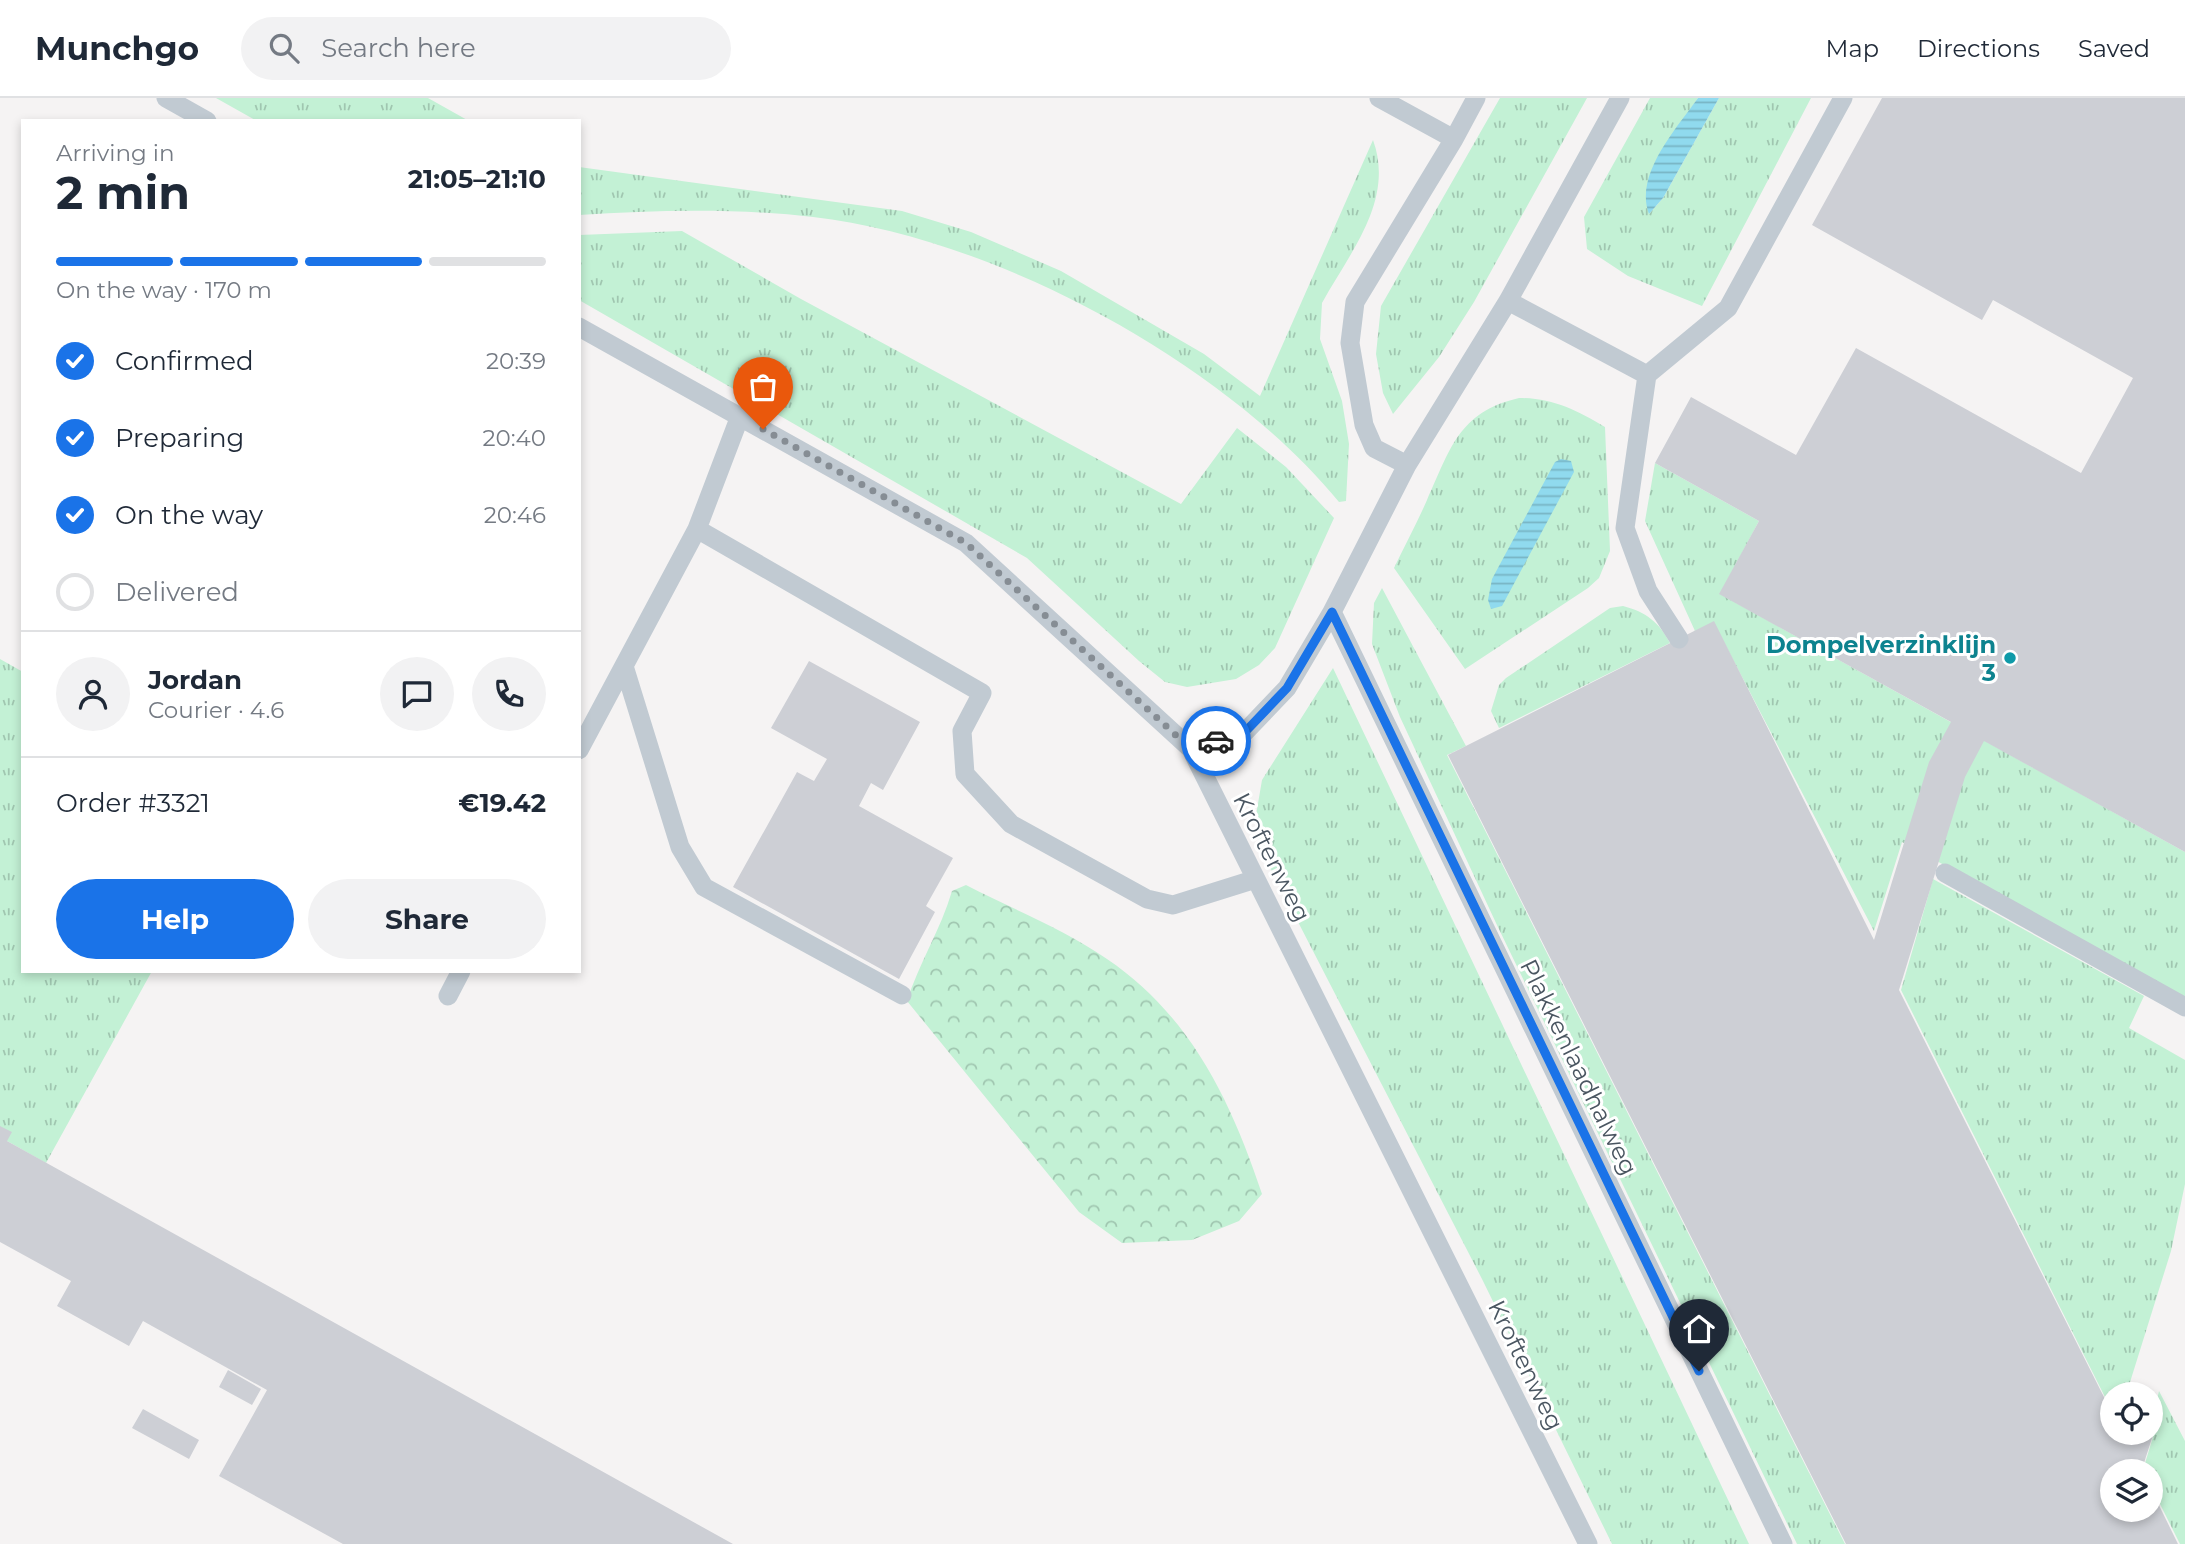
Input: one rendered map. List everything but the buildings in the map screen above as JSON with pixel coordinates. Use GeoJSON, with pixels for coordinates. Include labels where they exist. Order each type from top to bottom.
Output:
{"type":"FeatureCollection","features":[{"type":"Feature","properties":{"kind":"lane"},"geometry":{"type":"LineString","coordinates":[[166,98],[203,119]]}},
{"type":"Feature","properties":{"kind":"lane"},"geometry":{"type":"LineString","coordinates":[[1379,98],[1454,139]]}},
{"type":"Feature","properties":{"kind":"lane"},"geometry":{"type":"LineString","coordinates":[[1407,465],[1374,448],[1364,425],[1350,343],[1355,302],[1476,98]]}},
{"type":"Feature","properties":{"kind":"lane"},"geometry":{"type":"LineString","coordinates":[[1191,749],[1245,732],[1287,688],[1332,612],[1407,465],[1508,301],[1620,98]]}},
{"type":"Feature","properties":{"kind":"lane"},"geometry":{"type":"LineString","coordinates":[[1679,639],[1648,591],[1625,528],[1647,375],[1728,308],[1843,98]]}},
{"type":"Feature","properties":{"kind":"lane"},"geometry":{"type":"LineString","coordinates":[[1508,301],[1647,375]]}},
{"type":"Feature","properties":{"kind":"lane","name":"Kroftenweg"},"geometry":{"type":"LineString","coordinates":[[581,328],[966,543],[1191,749],[1588,1544]]}},
{"type":"Feature","properties":{"kind":"lane"},"geometry":{"type":"LineString","coordinates":[[581,746],[697,529],[740,416]]}},
{"type":"Feature","properties":{"kind":"lane"},"geometry":{"type":"LineString","coordinates":[[697,529],[982,693],[962,731],[965,774],[1011,824],[1147,899],[1173,905],[1256,879]]}},
{"type":"Feature","properties":{"kind":"lane","name":"Plakkenlaadhalweg"},"geometry":{"type":"LineString","coordinates":[[1332,612],[1783,1544]]}},
{"type":"Feature","properties":{"kind":"lane"},"geometry":{"type":"LineString","coordinates":[[624,666],[680,847],[704,887],[902,995]]}},
{"type":"Feature","properties":{"kind":"lane"},"geometry":{"type":"LineString","coordinates":[[1945,873],[2185,1007]]}},
{"type":"Feature","properties":{"kind":"lane"},"geometry":{"type":"LineString","coordinates":[[448,996],[460,973]]}},
{"type":"Feature","properties":{"kind":"green space"},"geometry":{"type":"Polygon","coordinates":[[[216,98],[428,98],[465,119],[253,119],[216,98]]]}},
{"type":"Feature","properties":{"kind":"green space"},"geometry":{"type":"Polygon","coordinates":[[[1500,98],[1587,98],[1474,302],[1439,357],[1393,414],[1383,393],[1376,354],[1381,306],[1500,98]]]}},
{"type":"Feature","properties":{"kind":"green space"},"geometry":{"type":"Polygon","coordinates":[[[1650,98],[1698,98],[1681,123],[1649,214],[1663,198],[1719,98],[1811,98],[1702,306],[1628,276],[1587,249],[1584,217],[1650,98]]]}},
{"type":"Feature","properties":{"kind":"green space"},"geometry":{"type":"Polygon","coordinates":[[[1373,140],[1378,162],[1374,204],[1356,245],[1322,303],[1320,339],[1342,401],[1349,444],[1346,501],[1339,502],[1291,450],[1233,401],[1170,355],[1101,314],[1029,279],[956,251],[883,229],[813,217],[696,211],[581,215],[581,167],[902,211],[971,232],[1061,271],[1204,354],[1260,396],[1373,140]]]}},
{"type":"Feature","properties":{"kind":"green space"},"geometry":{"type":"Polygon","coordinates":[[[682,231],[801,299],[1181,504],[1237,428],[1286,467],[1334,518],[1275,648],[1259,665],[1236,679],[1187,687],[1165,682],[1027,558],[581,301],[581,235],[682,231]]]}},
{"type":"Feature","properties":{"kind":"green space"},"geometry":{"type":"Polygon","coordinates":[[[1519,398],[1543,400],[1564,406],[1605,427],[1610,551],[1599,578],[1588,588],[1465,669],[1394,568],[1442,465],[1459,435],[1482,413],[1498,404],[1519,398]]]}},
{"type":"Feature","properties":{"kind":"green space"},"geometry":{"type":"Polygon","coordinates":[[[1655,463],[1759,521],[1720,594],[2185,852],[2185,997],[1902,842],[1874,931],[1714,623],[1695,631],[1645,521],[1655,463]]]}},
{"type":"Feature","properties":{"kind":"green space"},"geometry":{"type":"Polygon","coordinates":[[[1382,588],[1466,746],[1447,755],[1845,1544],[1797,1544],[1496,923],[1400,717],[1372,644],[1374,603],[1382,588]]]}},
{"type":"Feature","properties":{"kind":"green space"},"geometry":{"type":"Polygon","coordinates":[[[1623,606],[1651,619],[1670,643],[1499,728],[1491,711],[1499,685],[1506,678],[1610,608],[1623,606]]]}},
{"type":"Feature","properties":{"kind":"green space"},"geometry":{"type":"Polygon","coordinates":[[[0,659],[21,671],[21,973],[151,973],[46,1163],[0,1137],[0,659]]]}},
{"type":"Feature","properties":{"kind":"green space"},"geometry":{"type":"Polygon","coordinates":[[[1333,668],[1749,1544],[1612,1544],[1482,1279],[1263,854],[1255,821],[1262,780],[1333,668]]]}},
{"type":"Feature","properties":{"kind":"green space"},"geometry":{"type":"Polygon","coordinates":[[[1933,879],[2144,996],[2129,1028],[2185,1060],[2185,1184],[2171,1251],[2130,1382],[2100,1382],[2100,1387],[1901,990],[1933,879]]]}},
{"type":"Feature","properties":{"kind":"green space"},"geometry":{"type":"Polygon","coordinates":[[[966,885],[1056,929],[1107,959],[1137,982],[1185,1034],[1204,1063],[1237,1126],[1262,1194],[1239,1221],[1192,1240],[1122,1243],[1079,1212],[907,1001],[952,891],[966,885]]]}},
{"type":"Feature","properties":{"kind":"green space"},"geometry":{"type":"Polygon","coordinates":[[[2163,1399],[2185,1441],[2185,1544],[2180,1544],[2163,1510],[2163,1459],[2146,1459],[2151,1445],[2163,1445],[2163,1399]]]}},
{"type":"Feature","properties":{"kind":"water"},"geometry":{"type":"Polygon","coordinates":[[[1698,98],[1719,98],[1663,198],[1649,214],[1646,199],[1652,168],[1669,138],[1698,98]]]}},
{"type":"Feature","properties":{"kind":"water"},"geometry":{"type":"Polygon","coordinates":[[[1561,459],[1571,461],[1574,472],[1502,606],[1491,609],[1488,600],[1492,579],[1555,462],[1561,459]]]}},
{"type":"Feature","properties":{"kind":"way so far"},"geometry":{"type":"LineString","coordinates":[[763,429],[966,543],[1191,749],[1216,741]]}},
{"type":"Feature","properties":{"kind":"place","name":"Dompelverzinklijn 3"},"geometry":{"type":"Point","coordinates":[2010,658]}},
{"type":"Feature","properties":{"kind":"route"},"geometry":{"type":"LineString","coordinates":[[1216,741],[1245,732],[1287,688],[1332,612],[1699,1371]]}}]}
